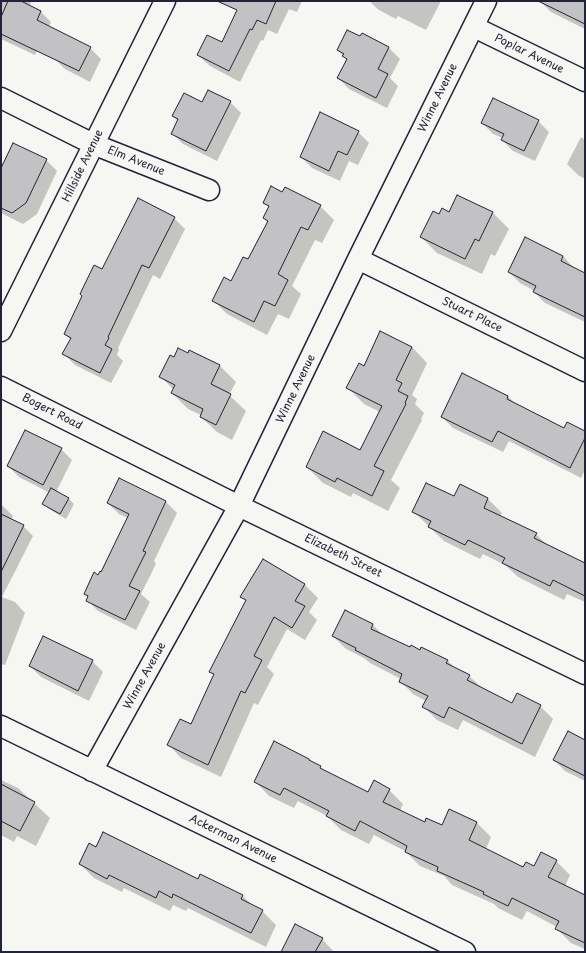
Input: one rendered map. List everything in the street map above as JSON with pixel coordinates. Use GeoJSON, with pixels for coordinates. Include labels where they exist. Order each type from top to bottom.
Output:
{"type":"FeatureCollection","features":[{"type":"Feature","properties":{"kind":"street","name":"Hillside Avenue"},"geometry":{"type":"LineString","coordinates":[[1,331],[165,1]]}},
{"type":"Feature","properties":{"kind":"street","name":"Winne Avenue"},"geometry":{"type":"LineString","coordinates":[[92,770],[240,506],[358,259],[486,1]]}},
{"type":"Feature","properties":{"kind":"street","name":"Poplar Avenue"},"geometry":{"type":"LineString","coordinates":[[474,27],[585,81]]}},
{"type":"Feature","properties":{"kind":"street","name":"Elm Avenue"},"geometry":{"type":"LineString","coordinates":[[1,98],[93,144],[209,190]]}},
{"type":"Feature","properties":{"kind":"street","name":"Stuart Place"},"geometry":{"type":"LineString","coordinates":[[358,259],[585,371]]}},
{"type":"Feature","properties":{"kind":"street","name":"Bogert Road"},"geometry":{"type":"LineString","coordinates":[[1,387],[102,437]]}},
{"type":"Feature","properties":{"kind":"street","name":"Elizabeth Street"},"geometry":{"type":"LineString","coordinates":[[102,437],[585,674]]}},
{"type":"Feature","properties":{"kind":"street","name":"Ackerman Avenue"},"geometry":{"type":"LineString","coordinates":[[1,726],[465,952]]}},
{"type":"Feature","properties":{"kind":"building"},"geometry":{"type":"Polygon","coordinates":[[[8,1],[21,1],[41,11],[37,20],[91,47],[79,71],[1,34],[1,17],[8,1]]]}},
{"type":"Feature","properties":{"kind":"building"},"geometry":{"type":"Polygon","coordinates":[[[217,1],[276,1],[266,24],[257,20],[252,30],[250,29],[229,71],[197,55],[207,35],[222,42],[237,10],[217,1]]]}},
{"type":"Feature","properties":{"kind":"building"},"geometry":{"type":"Polygon","coordinates":[[[538,1],[585,1],[585,24],[538,1]]]}},
{"type":"Feature","properties":{"kind":"building"},"geometry":{"type":"Polygon","coordinates":[[[347,30],[360,36],[362,33],[389,47],[378,69],[388,74],[376,98],[337,78],[347,59],[342,56],[344,54],[337,50],[347,30]]]}},
{"type":"Feature","properties":{"kind":"building"},"geometry":{"type":"Polygon","coordinates":[[[208,90],[231,101],[206,151],[171,134],[178,119],[172,116],[184,93],[202,102],[208,90]]]}},
{"type":"Feature","properties":{"kind":"building"},"geometry":{"type":"Polygon","coordinates":[[[493,98],[539,120],[524,151],[501,140],[504,134],[481,123],[493,98]]]}},
{"type":"Feature","properties":{"kind":"building"},"geometry":{"type":"Polygon","coordinates":[[[320,112],[359,131],[347,155],[338,151],[329,171],[300,157],[320,112]]]}},
{"type":"Feature","properties":{"kind":"building"},"geometry":{"type":"Polygon","coordinates":[[[13,143],[47,159],[26,203],[12,213],[1,208],[1,168],[13,143]]]}},
{"type":"Feature","properties":{"kind":"building"},"geometry":{"type":"Polygon","coordinates":[[[271,186],[282,192],[285,187],[321,205],[308,230],[301,227],[278,274],[288,280],[275,306],[264,301],[254,322],[212,301],[224,277],[231,281],[243,257],[248,259],[268,221],[263,218],[269,206],[263,203],[271,186]]]}},
{"type":"Feature","properties":{"kind":"building"},"geometry":{"type":"Polygon","coordinates":[[[457,195],[493,212],[479,241],[475,239],[465,259],[420,237],[433,211],[439,214],[442,208],[449,212],[457,195]]]}},
{"type":"Feature","properties":{"kind":"building"},"geometry":{"type":"Polygon","coordinates":[[[138,198],[175,217],[149,268],[142,265],[108,337],[109,338],[105,345],[112,349],[100,373],[62,354],[71,338],[64,334],[82,296],[80,294],[94,265],[102,269],[138,198]]]}},
{"type":"Feature","properties":{"kind":"building"},"geometry":{"type":"Polygon","coordinates":[[[525,237],[563,256],[561,261],[585,273],[585,317],[533,292],[536,286],[508,272],[525,237]]]}},
{"type":"Feature","properties":{"kind":"building"},"geometry":{"type":"Polygon","coordinates":[[[380,331],[412,347],[396,380],[402,383],[398,391],[408,396],[405,403],[406,404],[374,466],[384,471],[372,496],[337,478],[335,482],[306,467],[323,431],[360,450],[382,406],[346,388],[359,363],[364,366],[380,331]]]}},
{"type":"Feature","properties":{"kind":"building"},"geometry":{"type":"Polygon","coordinates":[[[178,348],[188,353],[189,350],[220,365],[211,384],[231,394],[216,425],[200,417],[203,409],[171,393],[175,385],[159,377],[170,355],[174,357],[178,348]]]}},
{"type":"Feature","properties":{"kind":"building"},"geometry":{"type":"Polygon","coordinates":[[[462,373],[508,396],[507,399],[564,428],[567,422],[585,431],[585,438],[570,468],[498,431],[492,442],[441,417],[462,373]]]}},
{"type":"Feature","properties":{"kind":"building"},"geometry":{"type":"Polygon","coordinates":[[[25,430],[62,448],[43,485],[7,466],[25,430]]]}},
{"type":"Feature","properties":{"kind":"building"},"geometry":{"type":"Polygon","coordinates":[[[119,478],[166,501],[143,551],[146,552],[129,586],[140,591],[125,620],[86,601],[88,596],[84,594],[94,572],[98,575],[100,571],[101,572],[129,514],[107,503],[119,478]]]}},
{"type":"Feature","properties":{"kind":"building"},"geometry":{"type":"Polygon","coordinates":[[[426,483],[454,496],[460,484],[488,498],[484,508],[537,533],[534,538],[585,563],[585,596],[553,580],[550,586],[502,563],[505,558],[468,540],[465,545],[428,527],[431,521],[412,512],[426,483]]]}},
{"type":"Feature","properties":{"kind":"building"},"geometry":{"type":"Polygon","coordinates":[[[51,488],[69,498],[60,514],[42,504],[51,488]]]}},
{"type":"Feature","properties":{"kind":"building"},"geometry":{"type":"Polygon","coordinates":[[[1,514],[24,525],[1,572],[1,514]]]}},
{"type":"Feature","properties":{"kind":"building"},"geometry":{"type":"Polygon","coordinates":[[[263,559],[305,584],[295,601],[305,606],[292,628],[274,617],[254,656],[262,660],[245,693],[241,691],[208,765],[167,745],[180,719],[191,724],[214,674],[209,672],[246,600],[240,597],[263,559]]]}},
{"type":"Feature","properties":{"kind":"building"},"geometry":{"type":"Polygon","coordinates":[[[345,610],[373,624],[371,629],[410,647],[411,645],[420,650],[421,647],[448,660],[446,663],[470,675],[467,680],[512,703],[517,693],[541,705],[522,744],[449,707],[444,718],[422,707],[428,696],[399,682],[402,674],[355,650],[356,648],[332,636],[345,610]]]}},
{"type":"Feature","properties":{"kind":"building"},"geometry":{"type":"Polygon","coordinates":[[[43,636],[93,660],[78,691],[29,666],[43,636]]]}},
{"type":"Feature","properties":{"kind":"building"},"geometry":{"type":"Polygon","coordinates":[[[568,731],[585,740],[585,776],[553,760],[568,731]]]}},
{"type":"Feature","properties":{"kind":"building"},"geometry":{"type":"Polygon","coordinates":[[[274,741],[321,766],[320,768],[368,792],[374,780],[390,789],[383,802],[425,822],[426,818],[442,825],[449,809],[477,822],[469,840],[523,867],[526,862],[534,866],[541,852],[557,860],[548,877],[585,895],[585,943],[555,929],[559,921],[512,898],[508,906],[483,894],[484,892],[437,871],[438,867],[405,852],[407,846],[360,821],[355,831],[326,816],[329,811],[284,788],[280,795],[254,782],[274,741]]]}},
{"type":"Feature","properties":{"kind":"building"},"geometry":{"type":"Polygon","coordinates":[[[1,784],[35,802],[20,831],[1,821],[1,784]]]}},
{"type":"Feature","properties":{"kind":"building"},"geometry":{"type":"Polygon","coordinates":[[[103,832],[198,879],[200,874],[243,895],[241,899],[263,910],[251,933],[173,894],[172,898],[159,891],[156,898],[109,875],[107,879],[79,864],[89,843],[96,847],[103,832]]]}},
{"type":"Feature","properties":{"kind":"building"},"geometry":{"type":"Polygon","coordinates":[[[295,924],[323,938],[315,952],[281,952],[295,924]]]}}]}
